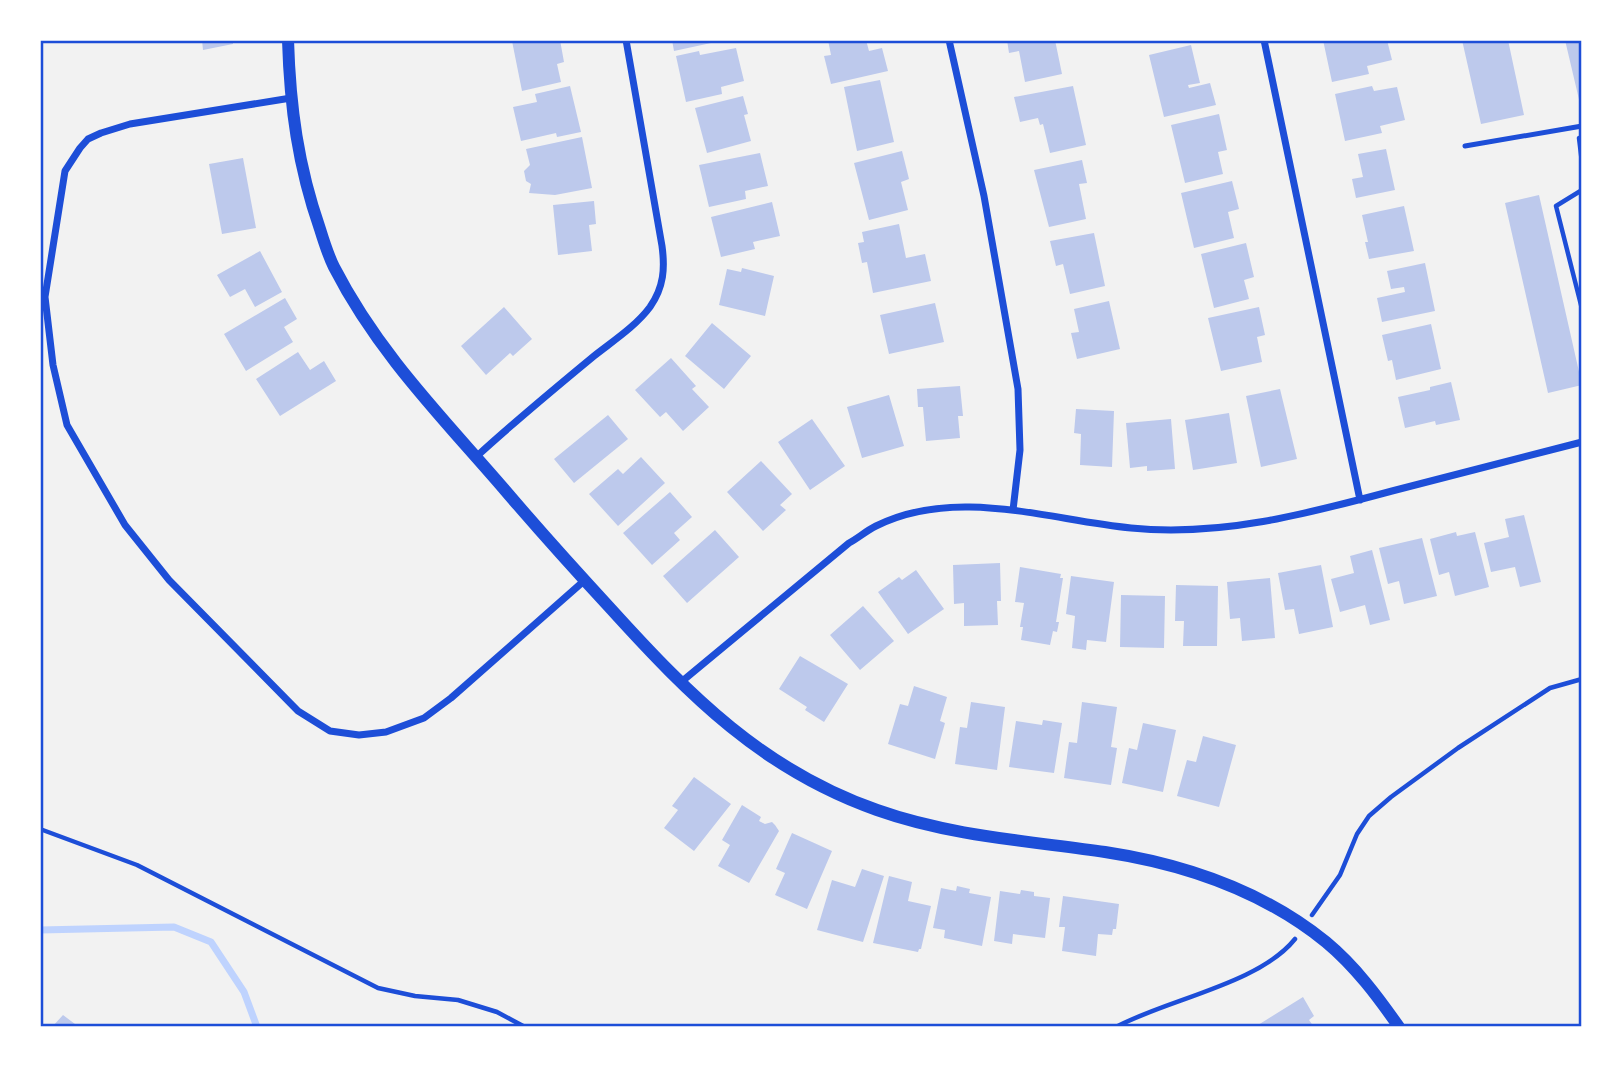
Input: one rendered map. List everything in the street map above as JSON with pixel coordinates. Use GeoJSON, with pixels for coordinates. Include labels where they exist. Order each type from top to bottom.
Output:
{"type":"FeatureCollection","features":[{"type":"Feature","properties":{"kind":"street"},"geometry":{"type":"LineString","coordinates":[[288,40],[291,98],[301,166],[332,263],[363,318],[398,368],[680,684],[747,741],[798,775],[875,809],[940,828],[1149,859],[1230,885],[1304,926],[1326,942],[1346,961],[1399,1027]]}},
{"type":"Feature","properties":{"kind":"street"},"geometry":{"type":"LineString","coordinates":[[476,457],[631,326],[650,308],[659,291],[665,271],[662,246],[626,40]]}},
{"type":"Feature","properties":{"kind":"street"},"geometry":{"type":"LineString","coordinates":[[949,40],[984,196],[1018,389],[1020,450],[1013,510]]}},
{"type":"Feature","properties":{"kind":"street"},"geometry":{"type":"LineString","coordinates":[[1264,40],[1360,499]]}},
{"type":"Feature","properties":{"kind":"street"},"geometry":{"type":"LineString","coordinates":[[291,98],[130,124],[110,130],[88,139],[72,157],[65,171],[45,298],[53,365],[67,425],[125,525],[169,580],[298,711],[330,731],[359,735],[386,732],[424,718],[451,698],[585,580]]}},
{"type":"Feature","properties":{"kind":"street"},"geometry":{"type":"LineString","coordinates":[[680,684],[839,551],[876,526],[903,516],[937,509],[976,507],[1132,528],[1220,529],[1263,522],[1360,499],[1582,442]]}},
{"type":"Feature","properties":{"kind":"lane"},"geometry":{"type":"LineString","coordinates":[[1465,146],[1580,127]]}},
{"type":"Feature","properties":{"kind":"path"},"geometry":{"type":"LineString","coordinates":[[1580,127],[1582,163]]}},
{"type":"Feature","properties":{"kind":"path"},"geometry":{"type":"LineString","coordinates":[[1582,190],[1556,206],[1582,309]]}},
{"type":"Feature","properties":{"kind":"path"},"geometry":{"type":"LineString","coordinates":[[1312,915],[1340,875],[1357,834],[1369,816],[1458,748],[1550,688],[1582,679]]}},
{"type":"Feature","properties":{"kind":"path"},"geometry":{"type":"LineString","coordinates":[[40,829],[137,865],[378,988],[477,1005],[497,1012],[524,1027]]}},
{"type":"Feature","properties":{"kind":"path"},"geometry":{"type":"LineString","coordinates":[[1116,1027],[1255,971],[1287,949],[1296,938]]}},
{"type":"Feature","properties":{"kind":"building"},"geometry":{"type":"Polygon","coordinates":[[[202,40],[233,40],[233,44],[203,50],[202,40]]]}},
{"type":"Feature","properties":{"kind":"building"},"geometry":{"type":"Polygon","coordinates":[[[560,40],[564,62],[557,64],[561,82],[522,91],[512,41],[560,40]]]}},
{"type":"Feature","properties":{"kind":"building"},"geometry":{"type":"Polygon","coordinates":[[[672,40],[710,40],[711,43],[674,51],[672,40]]]}},
{"type":"Feature","properties":{"kind":"building"},"geometry":{"type":"Polygon","coordinates":[[[828,40],[866,40],[869,51],[882,48],[888,71],[831,84],[824,56],[831,55],[828,40]]]}},
{"type":"Feature","properties":{"kind":"building"},"geometry":{"type":"Polygon","coordinates":[[[1007,40],[1055,40],[1062,74],[1025,82],[1019,51],[1009,53],[1007,40]]]}},
{"type":"Feature","properties":{"kind":"building"},"geometry":{"type":"Polygon","coordinates":[[[1323,40],[1387,40],[1392,60],[1367,66],[1369,74],[1332,82],[1323,40]]]}},
{"type":"Feature","properties":{"kind":"building"},"geometry":{"type":"Polygon","coordinates":[[[1462,40],[1508,40],[1524,115],[1481,124],[1462,40]]]}},
{"type":"Feature","properties":{"kind":"building"},"geometry":{"type":"Polygon","coordinates":[[[1565,40],[1582,40],[1582,108],[1581,108],[1565,40]]]}},
{"type":"Feature","properties":{"kind":"building"},"geometry":{"type":"Polygon","coordinates":[[[1191,45],[1200,83],[1188,85],[1189,88],[1210,83],[1216,105],[1164,117],[1149,55],[1191,45]]]}},
{"type":"Feature","properties":{"kind":"building"},"geometry":{"type":"Polygon","coordinates":[[[736,48],[744,81],[721,87],[722,94],[686,102],[676,56],[699,51],[700,55],[736,48]]]}},
{"type":"Feature","properties":{"kind":"building"},"geometry":{"type":"Polygon","coordinates":[[[880,80],[894,142],[857,151],[844,87],[880,80]]]}},
{"type":"Feature","properties":{"kind":"building"},"geometry":{"type":"Polygon","coordinates":[[[570,86],[581,132],[557,137],[556,133],[521,141],[513,107],[537,102],[535,94],[570,86]]]}},
{"type":"Feature","properties":{"kind":"building"},"geometry":{"type":"Polygon","coordinates":[[[1073,86],[1086,145],[1050,153],[1043,124],[1040,125],[1038,118],[1020,122],[1014,97],[1073,86]]]}},
{"type":"Feature","properties":{"kind":"building"},"geometry":{"type":"Polygon","coordinates":[[[1372,86],[1374,91],[1397,87],[1405,120],[1380,126],[1382,133],[1345,141],[1335,94],[1372,86]]]}},
{"type":"Feature","properties":{"kind":"building"},"geometry":{"type":"Polygon","coordinates":[[[743,96],[748,114],[744,115],[751,141],[707,153],[695,108],[743,96]]]}},
{"type":"Feature","properties":{"kind":"building"},"geometry":{"type":"Polygon","coordinates":[[[1219,114],[1227,150],[1218,152],[1223,174],[1185,183],[1171,125],[1219,114]]]}},
{"type":"Feature","properties":{"kind":"building"},"geometry":{"type":"Polygon","coordinates":[[[582,137],[592,188],[555,195],[529,193],[531,184],[526,181],[524,171],[530,165],[526,149],[582,137]]]}},
{"type":"Feature","properties":{"kind":"building"},"geometry":{"type":"Polygon","coordinates":[[[1386,149],[1395,190],[1356,198],[1352,179],[1363,177],[1358,154],[1386,149]]]}},
{"type":"Feature","properties":{"kind":"building"},"geometry":{"type":"Polygon","coordinates":[[[902,151],[909,179],[901,182],[908,210],[869,220],[854,163],[902,151]]]}},
{"type":"Feature","properties":{"kind":"building"},"geometry":{"type":"Polygon","coordinates":[[[760,153],[768,186],[745,191],[746,199],[709,207],[699,165],[760,153]]]}},
{"type":"Feature","properties":{"kind":"building"},"geometry":{"type":"Polygon","coordinates":[[[243,158],[256,228],[222,234],[209,164],[243,158]]]}},
{"type":"Feature","properties":{"kind":"building"},"geometry":{"type":"Polygon","coordinates":[[[1082,160],[1087,183],[1079,184],[1086,219],[1049,227],[1034,170],[1082,160]]]}},
{"type":"Feature","properties":{"kind":"building"},"geometry":{"type":"Polygon","coordinates":[[[1232,181],[1239,209],[1228,212],[1234,238],[1194,248],[1181,193],[1232,181]]]}},
{"type":"Feature","properties":{"kind":"building"},"geometry":{"type":"Polygon","coordinates":[[[1539,195],[1582,385],[1548,393],[1505,203],[1539,195]]]}},
{"type":"Feature","properties":{"kind":"building"},"geometry":{"type":"Polygon","coordinates":[[[594,201],[596,224],[589,225],[592,251],[558,255],[553,205],[594,201]]]}},
{"type":"Feature","properties":{"kind":"building"},"geometry":{"type":"Polygon","coordinates":[[[772,202],[780,236],[753,242],[755,249],[721,257],[711,217],[772,202]]]}},
{"type":"Feature","properties":{"kind":"building"},"geometry":{"type":"Polygon","coordinates":[[[1404,206],[1414,251],[1369,259],[1362,215],[1404,206]]]}},
{"type":"Feature","properties":{"kind":"building"},"geometry":{"type":"Polygon","coordinates":[[[899,224],[906,258],[925,254],[931,281],[873,293],[867,262],[862,263],[858,243],[864,242],[862,232],[899,224]]]}},
{"type":"Feature","properties":{"kind":"building"},"geometry":{"type":"Polygon","coordinates":[[[1094,233],[1105,286],[1070,294],[1063,264],[1056,266],[1050,241],[1094,233]]]}},
{"type":"Feature","properties":{"kind":"building"},"geometry":{"type":"Polygon","coordinates":[[[1246,243],[1254,277],[1244,280],[1249,299],[1214,308],[1201,254],[1246,243]]]}},
{"type":"Feature","properties":{"kind":"building"},"geometry":{"type":"Polygon","coordinates":[[[260,251],[282,292],[255,307],[245,289],[230,297],[217,275],[260,251]]]}},
{"type":"Feature","properties":{"kind":"building"},"geometry":{"type":"Polygon","coordinates":[[[1425,263],[1435,311],[1382,322],[1377,298],[1405,292],[1404,287],[1391,289],[1387,271],[1425,263]]]}},
{"type":"Feature","properties":{"kind":"building"},"geometry":{"type":"Polygon","coordinates":[[[742,268],[774,276],[765,316],[719,305],[727,269],[741,272],[742,268]]]}},
{"type":"Feature","properties":{"kind":"building"},"geometry":{"type":"Polygon","coordinates":[[[285,298],[297,319],[284,327],[293,342],[246,371],[224,334],[285,298]]]}},
{"type":"Feature","properties":{"kind":"building"},"geometry":{"type":"Polygon","coordinates":[[[1109,301],[1120,349],[1077,359],[1071,333],[1079,332],[1074,309],[1109,301]]]}},
{"type":"Feature","properties":{"kind":"building"},"geometry":{"type":"Polygon","coordinates":[[[935,303],[944,342],[889,354],[880,315],[935,303]]]}},
{"type":"Feature","properties":{"kind":"building"},"geometry":{"type":"Polygon","coordinates":[[[504,307],[532,339],[513,356],[510,353],[486,375],[461,346],[504,307]]]}},
{"type":"Feature","properties":{"kind":"building"},"geometry":{"type":"Polygon","coordinates":[[[1259,307],[1265,335],[1257,337],[1262,362],[1221,371],[1208,318],[1259,307]]]}},
{"type":"Feature","properties":{"kind":"building"},"geometry":{"type":"Polygon","coordinates":[[[712,323],[751,356],[724,389],[685,356],[712,323]]]}},
{"type":"Feature","properties":{"kind":"building"},"geometry":{"type":"Polygon","coordinates":[[[1431,324],[1441,369],[1396,380],[1392,360],[1388,361],[1382,335],[1431,324]]]}},
{"type":"Feature","properties":{"kind":"building"},"geometry":{"type":"Polygon","coordinates":[[[298,352],[310,370],[324,361],[336,381],[280,416],[256,379],[298,352]]]}},
{"type":"Feature","properties":{"kind":"building"},"geometry":{"type":"Polygon","coordinates":[[[671,358],[696,386],[692,389],[709,407],[683,431],[666,412],[660,417],[635,390],[671,358]]]}},
{"type":"Feature","properties":{"kind":"building"},"geometry":{"type":"Polygon","coordinates":[[[1451,382],[1460,420],[1436,425],[1435,421],[1405,428],[1398,397],[1451,382]]]}},
{"type":"Feature","properties":{"kind":"building"},"geometry":{"type":"Polygon","coordinates":[[[960,386],[963,416],[958,416],[960,438],[926,441],[923,407],[918,407],[917,389],[960,386]]]}},
{"type":"Feature","properties":{"kind":"building"},"geometry":{"type":"Polygon","coordinates":[[[1280,389],[1297,459],[1261,467],[1246,396],[1280,389]]]}},
{"type":"Feature","properties":{"kind":"building"},"geometry":{"type":"Polygon","coordinates":[[[889,395],[904,446],[862,458],[847,407],[889,395]]]}},
{"type":"Feature","properties":{"kind":"building"},"geometry":{"type":"Polygon","coordinates":[[[1076,409],[1114,411],[1112,467],[1080,465],[1081,434],[1074,433],[1076,409]]]}},
{"type":"Feature","properties":{"kind":"building"},"geometry":{"type":"Polygon","coordinates":[[[1229,413],[1237,463],[1193,470],[1185,420],[1229,413]]]}},
{"type":"Feature","properties":{"kind":"building"},"geometry":{"type":"Polygon","coordinates":[[[608,415],[628,439],[574,483],[554,459],[608,415]]]}},
{"type":"Feature","properties":{"kind":"building"},"geometry":{"type":"Polygon","coordinates":[[[812,419],[845,466],[810,490],[778,442],[812,419]]]}},
{"type":"Feature","properties":{"kind":"building"},"geometry":{"type":"Polygon","coordinates":[[[1171,419],[1175,469],[1147,471],[1147,466],[1130,468],[1126,423],[1171,419]]]}},
{"type":"Feature","properties":{"kind":"building"},"geometry":{"type":"Polygon","coordinates":[[[641,457],[665,483],[618,526],[589,494],[618,469],[623,474],[641,457]]]}},
{"type":"Feature","properties":{"kind":"building"},"geometry":{"type":"Polygon","coordinates":[[[761,461],[792,494],[780,505],[786,510],[763,531],[727,492],[761,461]]]}},
{"type":"Feature","properties":{"kind":"building"},"geometry":{"type":"Polygon","coordinates":[[[670,492],[692,517],[674,533],[680,540],[652,565],[623,533],[670,492]]]}},
{"type":"Feature","properties":{"kind":"building"},"geometry":{"type":"Polygon","coordinates":[[[1524,515],[1541,582],[1520,587],[1515,567],[1491,572],[1484,543],[1509,537],[1505,519],[1524,515]]]}},
{"type":"Feature","properties":{"kind":"building"},"geometry":{"type":"Polygon","coordinates":[[[715,530],[739,557],[687,603],[663,576],[715,530]]]}},
{"type":"Feature","properties":{"kind":"building"},"geometry":{"type":"Polygon","coordinates":[[[1456,532],[1457,536],[1475,532],[1489,587],[1455,596],[1449,572],[1439,575],[1430,539],[1456,532]]]}},
{"type":"Feature","properties":{"kind":"building"},"geometry":{"type":"Polygon","coordinates":[[[1422,538],[1437,596],[1404,604],[1399,581],[1388,584],[1379,548],[1422,538]]]}},
{"type":"Feature","properties":{"kind":"building"},"geometry":{"type":"Polygon","coordinates":[[[1372,550],[1390,620],[1370,625],[1365,605],[1340,612],[1331,579],[1354,573],[1350,556],[1372,550]]]}},
{"type":"Feature","properties":{"kind":"building"},"geometry":{"type":"Polygon","coordinates":[[[1000,563],[1001,601],[997,601],[998,625],[964,626],[964,603],[954,604],[953,565],[1000,563]]]}},
{"type":"Feature","properties":{"kind":"building"},"geometry":{"type":"Polygon","coordinates":[[[1321,565],[1333,627],[1299,634],[1294,609],[1285,610],[1278,573],[1321,565]]]}},
{"type":"Feature","properties":{"kind":"building"},"geometry":{"type":"Polygon","coordinates":[[[1020,567],[1061,574],[1060,578],[1063,578],[1056,622],[1059,622],[1057,632],[1053,631],[1050,645],[1021,640],[1024,603],[1015,602],[1020,567]]]}},
{"type":"Feature","properties":{"kind":"building"},"geometry":{"type":"Polygon","coordinates":[[[916,570],[944,609],[908,634],[878,592],[899,577],[902,580],[916,570]]]}},
{"type":"Feature","properties":{"kind":"building"},"geometry":{"type":"Polygon","coordinates":[[[1071,576],[1114,582],[1106,642],[1087,640],[1086,650],[1072,648],[1075,616],[1066,614],[1071,576]]]}},
{"type":"Feature","properties":{"kind":"building"},"geometry":{"type":"Polygon","coordinates":[[[1270,578],[1275,638],[1242,641],[1240,618],[1230,619],[1227,582],[1270,578]]]}},
{"type":"Feature","properties":{"kind":"building"},"geometry":{"type":"Polygon","coordinates":[[[1176,585],[1218,586],[1217,646],[1183,646],[1184,621],[1175,621],[1176,585]]]}},
{"type":"Feature","properties":{"kind":"building"},"geometry":{"type":"Polygon","coordinates":[[[1121,595],[1165,596],[1164,648],[1120,647],[1121,595]]]}},
{"type":"Feature","properties":{"kind":"building"},"geometry":{"type":"Polygon","coordinates":[[[863,606],[894,641],[860,670],[830,635],[863,606]]]}},
{"type":"Feature","properties":{"kind":"building"},"geometry":{"type":"Polygon","coordinates":[[[800,656],[848,684],[824,722],[779,689],[800,656]]]}},
{"type":"Feature","properties":{"kind":"building"},"geometry":{"type":"Polygon","coordinates":[[[914,686],[947,697],[940,721],[945,723],[935,759],[888,744],[900,704],[908,706],[914,686]]]}},
{"type":"Feature","properties":{"kind":"building"},"geometry":{"type":"Polygon","coordinates":[[[971,702],[1005,707],[997,770],[955,764],[960,727],[967,728],[971,702]]]}},
{"type":"Feature","properties":{"kind":"building"},"geometry":{"type":"Polygon","coordinates":[[[1082,702],[1117,707],[1111,747],[1117,748],[1111,785],[1064,778],[1069,742],[1077,743],[1082,702]]]}},
{"type":"Feature","properties":{"kind":"building"},"geometry":{"type":"Polygon","coordinates":[[[1043,720],[1062,723],[1054,773],[1009,767],[1016,721],[1042,725],[1043,720]]]}},
{"type":"Feature","properties":{"kind":"building"},"geometry":{"type":"Polygon","coordinates":[[[1143,723],[1176,730],[1163,792],[1122,783],[1129,748],[1137,750],[1143,723]]]}},
{"type":"Feature","properties":{"kind":"building"},"geometry":{"type":"Polygon","coordinates":[[[1203,736],[1236,745],[1219,807],[1177,796],[1187,760],[1196,762],[1203,736]]]}},
{"type":"Feature","properties":{"kind":"building"},"geometry":{"type":"Polygon","coordinates":[[[694,777],[731,804],[694,851],[664,828],[678,810],[672,806],[694,777]]]}},
{"type":"Feature","properties":{"kind":"building"},"geometry":{"type":"Polygon","coordinates":[[[742,805],[761,817],[759,821],[765,824],[772,822],[779,831],[749,883],[718,866],[730,845],[722,840],[742,805]]]}},
{"type":"Feature","properties":{"kind":"building"},"geometry":{"type":"Polygon","coordinates":[[[792,833],[832,851],[807,909],[775,895],[785,873],[776,869],[792,833]]]}},
{"type":"Feature","properties":{"kind":"building"},"geometry":{"type":"Polygon","coordinates":[[[862,869],[884,876],[863,942],[817,930],[832,880],[855,887],[862,869]]]}},
{"type":"Feature","properties":{"kind":"building"},"geometry":{"type":"Polygon","coordinates":[[[889,876],[912,882],[908,901],[931,906],[918,952],[873,943],[889,876]]]}},
{"type":"Feature","properties":{"kind":"building"},"geometry":{"type":"Polygon","coordinates":[[[957,886],[970,889],[969,893],[991,897],[982,946],[944,938],[945,930],[933,928],[941,888],[956,891],[957,886]]]}},
{"type":"Feature","properties":{"kind":"building"},"geometry":{"type":"Polygon","coordinates":[[[1021,890],[1034,892],[1034,896],[1050,898],[1045,938],[1013,934],[1012,944],[994,941],[1000,891],[1020,894],[1021,890]]]}},
{"type":"Feature","properties":{"kind":"building"},"geometry":{"type":"Polygon","coordinates":[[[1063,896],[1119,904],[1116,929],[1113,929],[1112,935],[1098,934],[1096,956],[1062,951],[1065,927],[1059,927],[1063,896]]]}},
{"type":"Feature","properties":{"kind":"building"},"geometry":{"type":"Polygon","coordinates":[[[1303,997],[1314,1016],[1309,1020],[1314,1027],[1259,1027],[1258,1025],[1303,997]]]}},
{"type":"Feature","properties":{"kind":"building"},"geometry":{"type":"Polygon","coordinates":[[[63,1015],[79,1027],[52,1027],[63,1015]]]}},
{"type":"Feature","properties":{"kind":"waterway"},"geometry":{"type":"LineString","coordinates":[[40,930],[174,927],[211,942],[244,992],[257,1027]]}}]}
